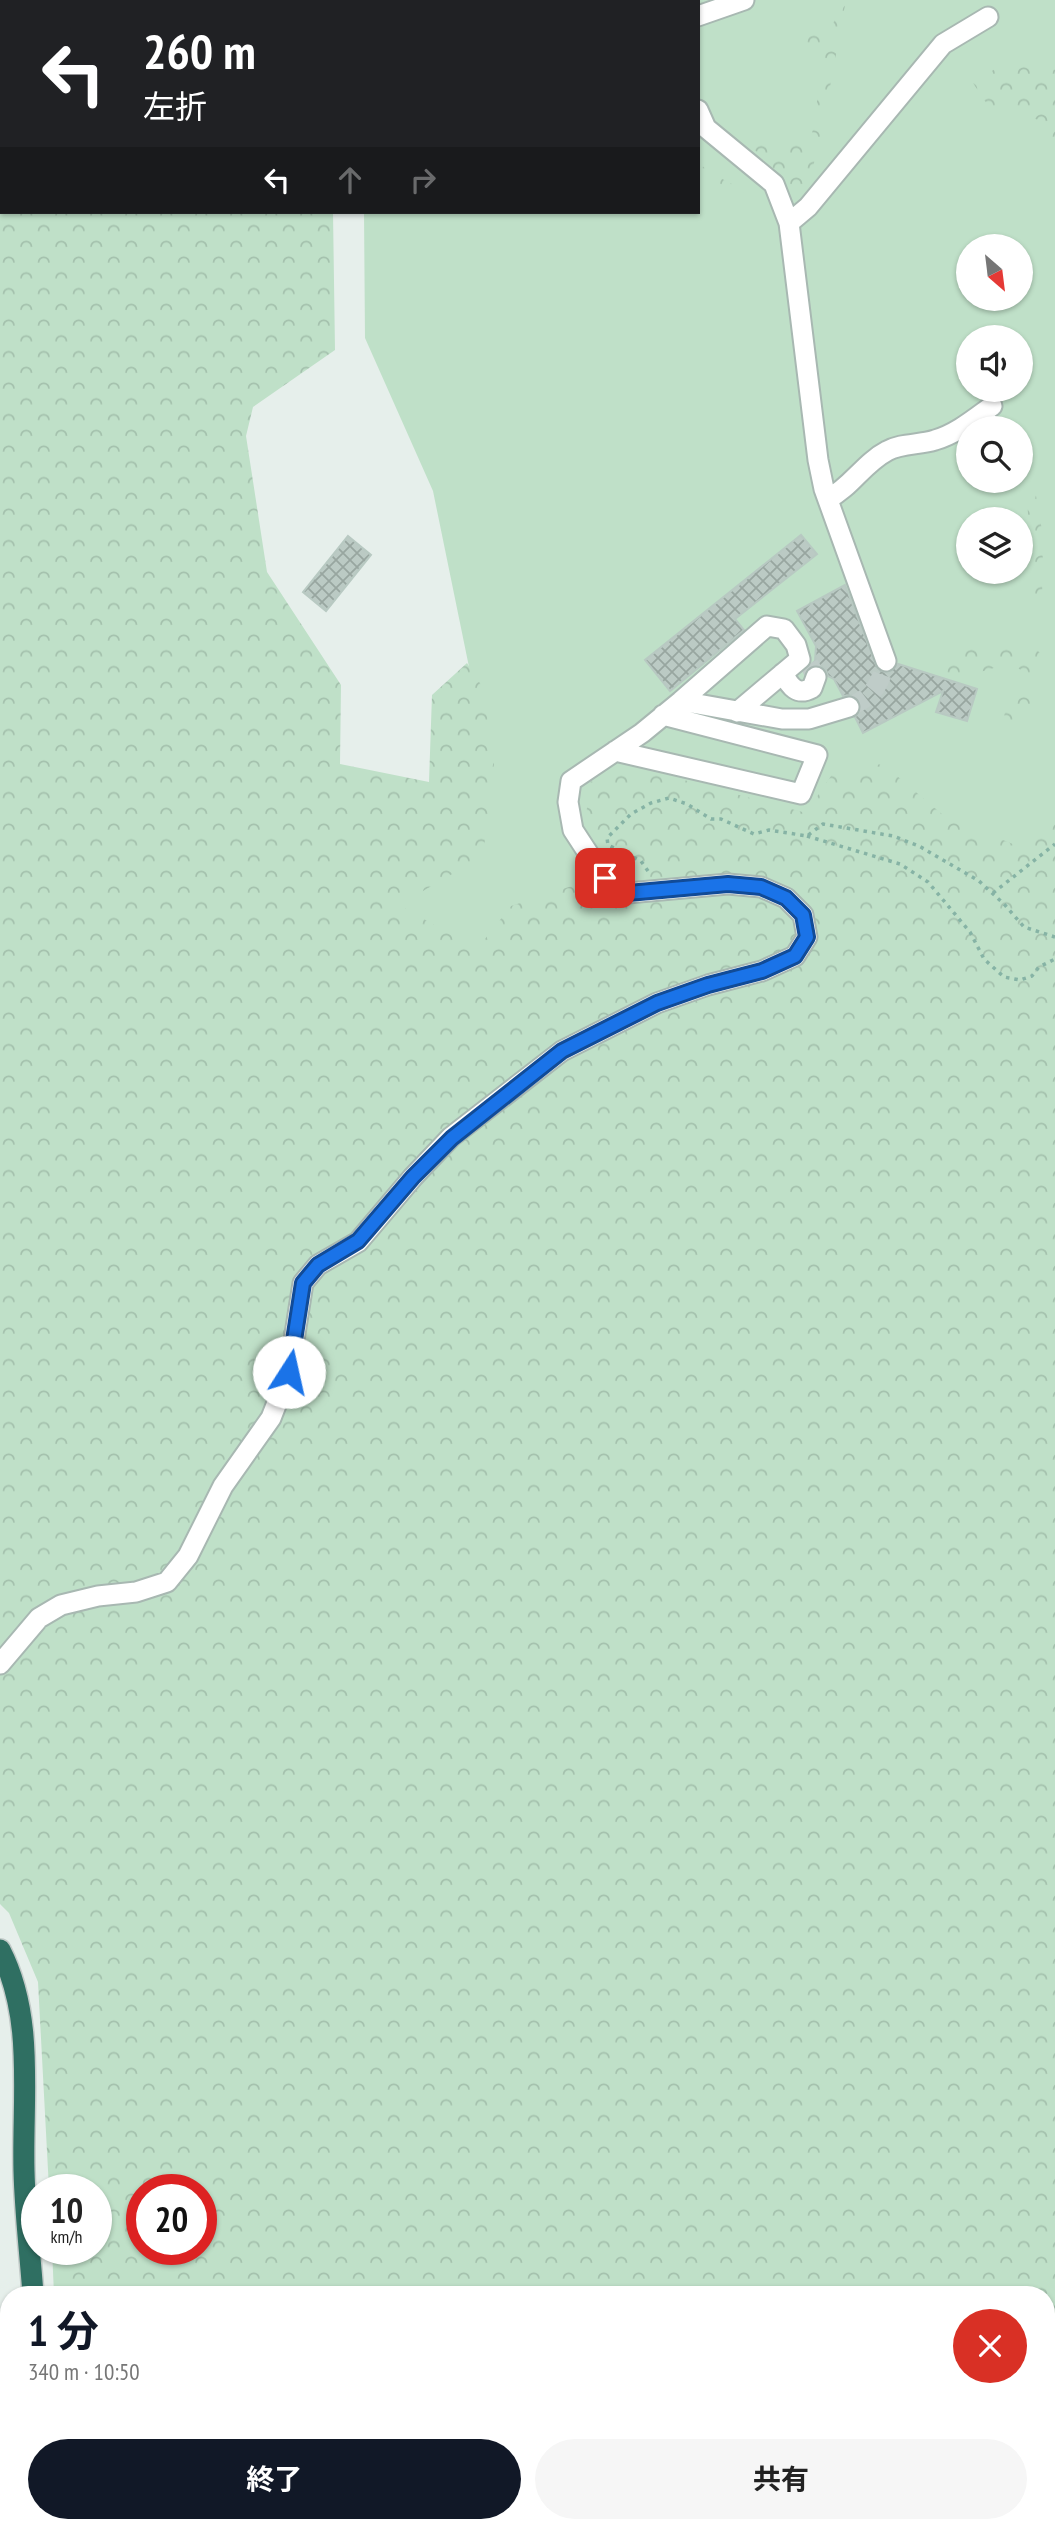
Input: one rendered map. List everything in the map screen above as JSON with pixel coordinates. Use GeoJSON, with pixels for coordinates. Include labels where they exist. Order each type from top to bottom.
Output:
{"type":"FeatureCollection","features":[{"type":"Feature","properties":{"kind":"highway"},"geometry":{"type":"LineString","coordinates":[[0,1950],[8,1965],[19,2003],[24,2040],[24,2173],[32,2286]]}},
{"type":"Feature","properties":{"kind":"street"},"geometry":{"type":"LineString","coordinates":[[700,15],[744,0]]}},
{"type":"Feature","properties":{"kind":"street"},"geometry":{"type":"LineString","coordinates":[[789,223],[808,207],[943,44],[988,17]]}},
{"type":"Feature","properties":{"kind":"street"},"geometry":{"type":"LineString","coordinates":[[700,114],[706,128],[774,184],[789,223],[818,460],[828,499],[886,661]]}},
{"type":"Feature","properties":{"kind":"street"},"geometry":{"type":"LineString","coordinates":[[828,499],[841,492],[864,467],[889,449],[937,440],[963,427],[992,407]]}},
{"type":"Feature","properties":{"kind":"street"},"geometry":{"type":"LineString","coordinates":[[0,1664],[39,1618],[61,1605],[98,1596],[136,1592],[167,1582],[188,1556],[223,1486],[271,1418],[289,1372],[303,1283],[318,1265],[358,1241],[413,1177],[452,1138],[562,1051],[657,1003],[708,985],[762,971],[795,956],[807,937],[803,915],[786,898],[761,887],[728,884],[628,893],[605,878],[573,830],[568,802],[572,781],[681,701],[767,626],[784,629],[796,645],[808,667],[813,688],[798,691],[789,687],[783,673]]}},
{"type":"Feature","properties":{"kind":"street"},"geometry":{"type":"LineString","coordinates":[[737,712],[783,673],[808,667]]}},
{"type":"Feature","properties":{"kind":"street"},"geometry":{"type":"LineString","coordinates":[[681,701],[782,719],[808,719],[849,707]]}},
{"type":"Feature","properties":{"kind":"street"},"geometry":{"type":"LineString","coordinates":[[615,751],[802,794],[817,755],[663,715]]}},
{"type":"Feature","properties":{"kind":"path"},"geometry":{"type":"LineString","coordinates":[[623,890],[649,871],[640,861],[608,845],[607,838],[631,814],[651,803],[669,798],[687,804],[711,819],[721,819],[754,834],[769,830],[807,836],[900,864],[928,882],[970,932],[984,958],[1004,977],[1020,980],[1032,976],[1038,967],[1055,959]]}},
{"type":"Feature","properties":{"kind":"path"},"geometry":{"type":"LineString","coordinates":[[807,836],[823,824],[893,836],[919,846],[979,881],[1024,927],[1055,937]]}},
{"type":"Feature","properties":{"kind":"path"},"geometry":{"type":"LineString","coordinates":[[993,893],[1055,844]]}},
{"type":"Feature","properties":{"kind":"green space"},"geometry":{"type":"Polygon","coordinates":[[[700,0],[1055,0],[1055,834],[1013,864],[794,851],[611,887],[469,976],[367,912],[477,706],[433,491],[365,338],[364,214],[700,214],[700,0]]]}},
{"type":"Feature","properties":{"kind":"green space"},"geometry":{"type":"Polygon","coordinates":[[[845,5],[822,131],[807,191],[784,217],[767,200],[780,204],[784,188],[767,159],[749,146],[755,139],[810,147],[822,69],[801,53],[809,36],[831,32],[838,7],[845,5]]]}},
{"type":"Feature","properties":{"kind":"green space"},"geometry":{"type":"Polygon","coordinates":[[[1006,62],[1046,65],[1055,70],[1055,147],[1051,144],[1043,121],[989,107],[973,83],[1006,62]]]}},
{"type":"Feature","properties":{"kind":"green space"},"geometry":{"type":"Polygon","coordinates":[[[700,164],[709,172],[749,193],[700,186],[700,164]]]}},
{"type":"Feature","properties":{"kind":"green space"},"geometry":{"type":"Polygon","coordinates":[[[0,214],[333,214],[335,350],[253,407],[246,436],[267,572],[341,685],[340,764],[429,782],[432,695],[467,663],[483,688],[494,764],[483,856],[399,905],[477,949],[511,906],[578,884],[590,782],[636,767],[806,813],[835,770],[883,764],[943,815],[1015,845],[1055,820],[1055,2286],[54,2286],[53,2265],[112,2265],[112,2174],[48,2174],[38,1982],[9,1913],[0,1904],[0,214]]]}},
{"type":"Feature","properties":{"kind":"green space"},"geometry":{"type":"Polygon","coordinates":[[[1035,490],[1043,536],[1042,601],[1032,598],[1033,507],[1028,507],[1027,494],[1035,490]]]}},
{"type":"Feature","properties":{"kind":"green space"},"geometry":{"type":"Polygon","coordinates":[[[1009,643],[1014,653],[1014,662],[960,678],[938,671],[945,658],[972,649],[1009,643]]]}},
{"type":"Feature","properties":{"kind":"green space"},"geometry":{"type":"Polygon","coordinates":[[[1025,646],[1034,647],[1041,654],[1042,668],[1029,676],[1018,668],[1020,654],[1025,646]]]}},
{"type":"Feature","properties":{"kind":"green space"},"geometry":{"type":"Polygon","coordinates":[[[1021,687],[1032,695],[1034,714],[1011,730],[1003,722],[1006,707],[1021,687]]]}},
{"type":"Feature","properties":{"kind":"building"},"geometry":{"type":"Polygon","coordinates":[[[801,535],[817,554],[735,619],[744,630],[670,691],[645,660],[801,535]]]}},
{"type":"Feature","properties":{"kind":"building"},"geometry":{"type":"Polygon","coordinates":[[[348,536],[371,555],[326,611],[303,592],[348,536]]]}},
{"type":"Feature","properties":{"kind":"building"},"geometry":{"type":"Polygon","coordinates":[[[845,585],[878,670],[889,673],[898,664],[977,689],[967,721],[936,712],[943,691],[863,733],[855,717],[861,709],[858,699],[851,695],[843,696],[834,679],[828,676],[821,666],[809,667],[815,661],[816,646],[797,611],[845,585]]]}},
{"type":"Feature","properties":{"kind":"tunnel"},"geometry":{"type":"LineString","coordinates":[[849,707],[870,694],[881,677],[886,661]]}},
{"type":"Feature","properties":{"kind":"tunnel"},"geometry":{"type":"LineString","coordinates":[[809,664],[816,677]]}},
{"type":"Feature","properties":{"kind":"route"},"geometry":{"type":"LineString","coordinates":[[289,1372],[303,1283],[318,1265],[358,1241],[413,1177],[452,1138],[562,1051],[657,1003],[708,985],[762,971],[795,956],[807,937],[803,915],[786,898],[761,887],[728,884],[628,893],[605,878]]}}]}
